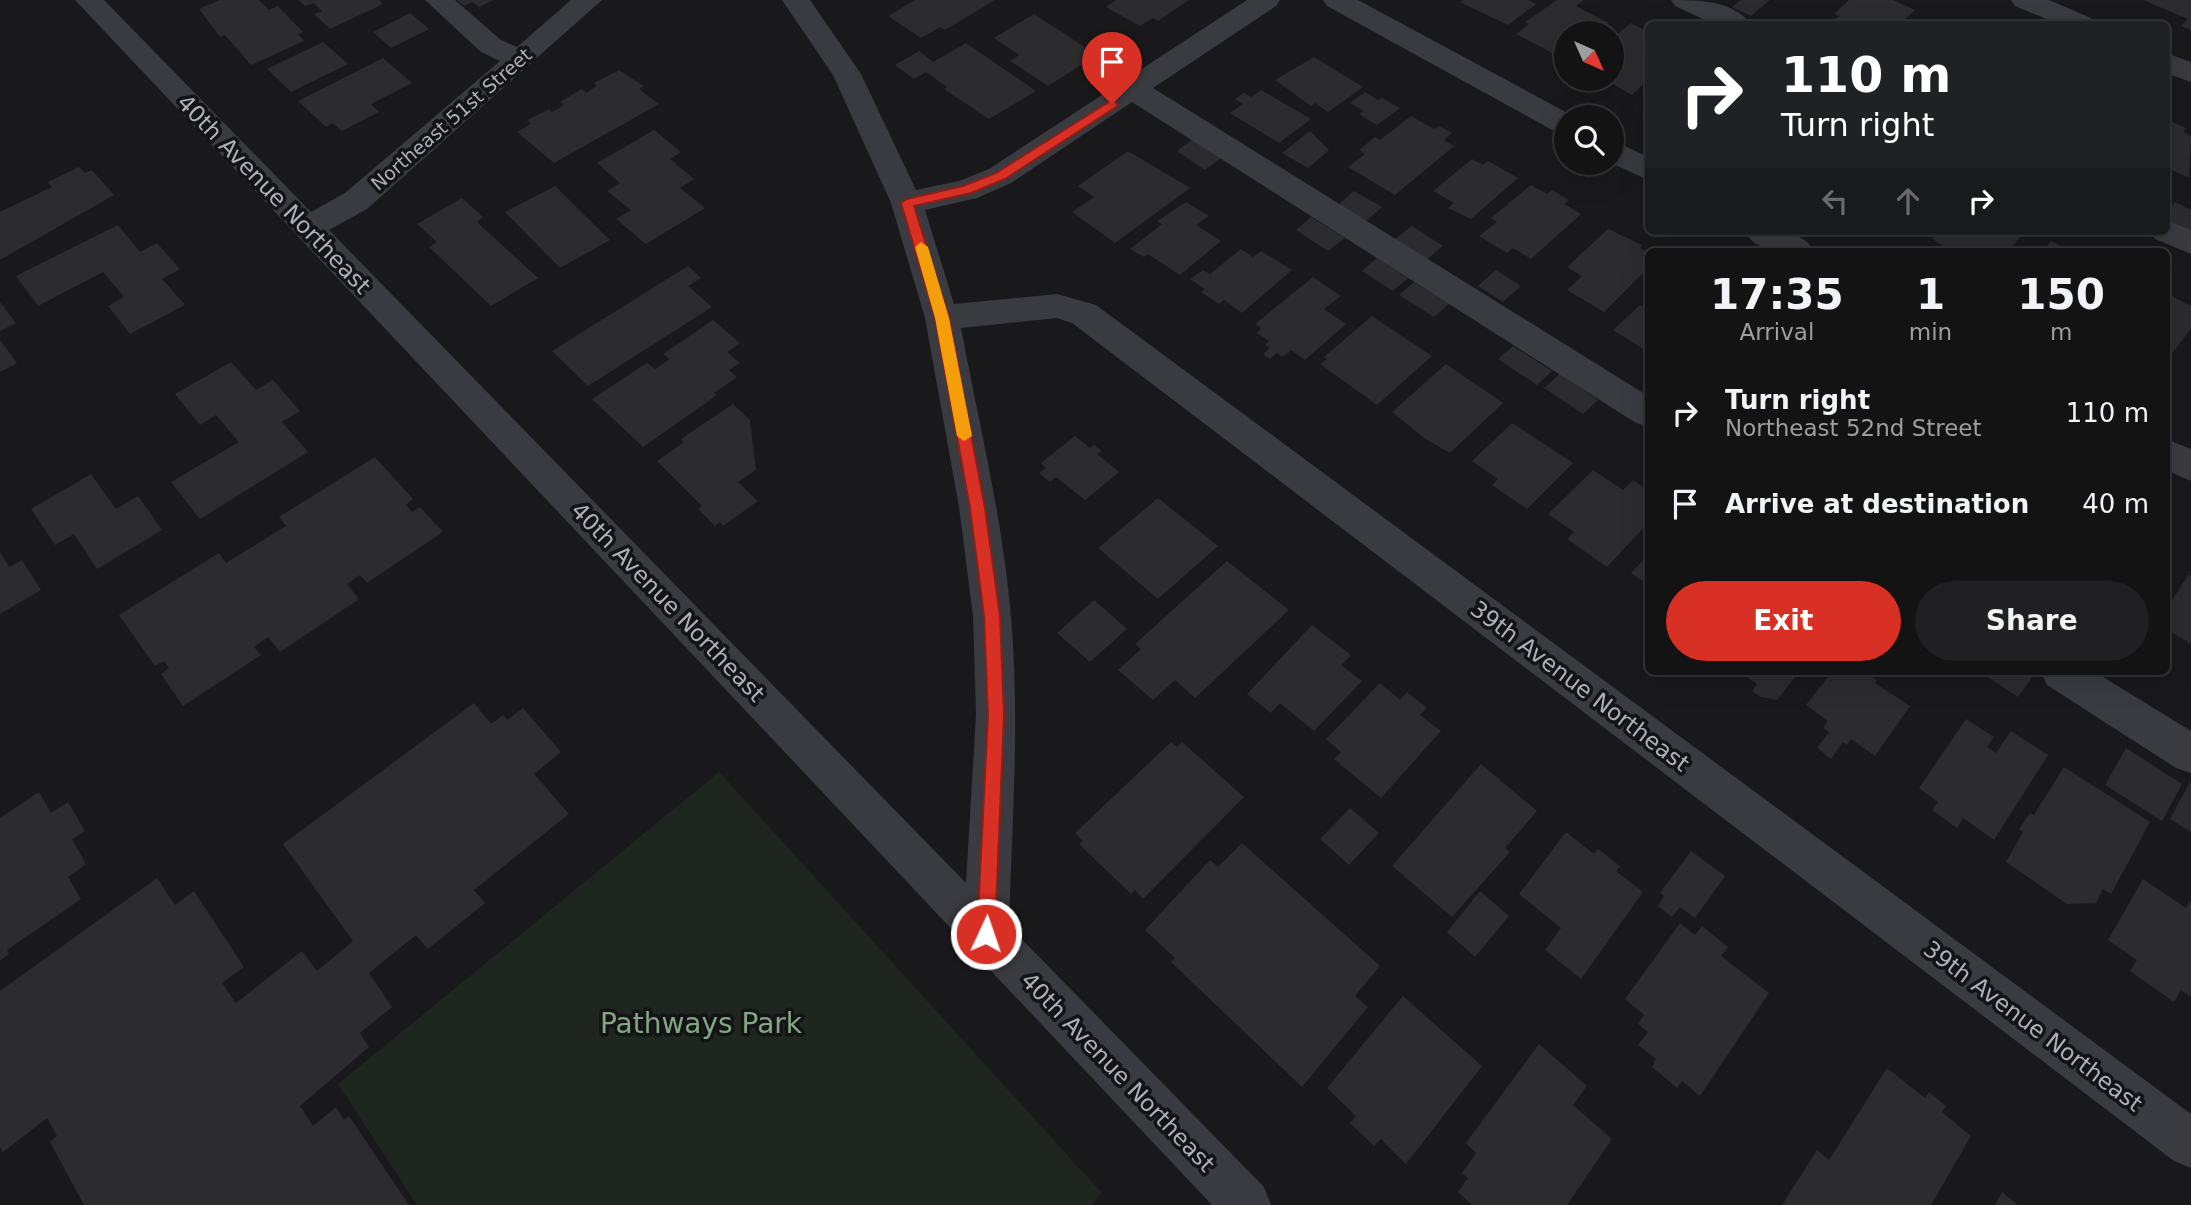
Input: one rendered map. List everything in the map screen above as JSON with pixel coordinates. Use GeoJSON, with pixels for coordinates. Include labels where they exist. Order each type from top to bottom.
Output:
{"type":"FeatureCollection","features":[{"type":"Feature","properties":{"kind":"street","name":"40th Avenue Northeast"},"geometry":{"type":"LineString","coordinates":[[89,0],[1246,1205]]}},
{"type":"Feature","properties":{"kind":"street"},"geometry":{"type":"LineString","coordinates":[[439,0],[491,46],[521,59]]}},
{"type":"Feature","properties":{"kind":"street","name":"Northeast 51st Street"},"geometry":{"type":"LineString","coordinates":[[307,228],[356,201],[588,0]]}},
{"type":"Feature","properties":{"kind":"street"},"geometry":{"type":"LineString","coordinates":[[796,0],[847,74],[907,203],[942,318],[977,508],[992,616],[996,715],[986,934]]}},
{"type":"Feature","properties":{"kind":"street"},"geometry":{"type":"LineString","coordinates":[[907,203],[967,190],[1000,176],[1134,90],[1266,0]]}},
{"type":"Feature","properties":{"kind":"street"},"geometry":{"type":"LineString","coordinates":[[1337,0],[1554,118]]}},
{"type":"Feature","properties":{"kind":"street"},"geometry":{"type":"LineString","coordinates":[[1685,0],[1730,21]]}},
{"type":"Feature","properties":{"kind":"street"},"geometry":{"type":"LineString","coordinates":[[2025,0],[2074,21]]}},
{"type":"Feature","properties":{"kind":"street"},"geometry":{"type":"LineString","coordinates":[[2170,64],[2191,73]]}},
{"type":"Feature","properties":{"kind":"street"},"geometry":{"type":"LineString","coordinates":[[1134,90],[1645,411]]}},
{"type":"Feature","properties":{"kind":"street"},"geometry":{"type":"LineString","coordinates":[[1624,157],[1645,168]]}},
{"type":"Feature","properties":{"kind":"street"},"geometry":{"type":"LineString","coordinates":[[2170,233],[2191,243]]}},
{"type":"Feature","properties":{"kind":"street"},"geometry":{"type":"LineString","coordinates":[[1767,235],[1792,248]]}},
{"type":"Feature","properties":{"kind":"street","name":"39th Avenue Northeast"},"geometry":{"type":"LineString","coordinates":[[942,318],[1057,306],[1084,314],[2191,1144]]}},
{"type":"Feature","properties":{"kind":"street"},"geometry":{"type":"LineString","coordinates":[[2170,455],[2191,466]]}},
{"type":"Feature","properties":{"kind":"street"},"geometry":{"type":"LineString","coordinates":[[2066,675],[2191,754]]}},
{"type":"Feature","properties":{"kind":"green space","name":"Pathways Park"},"geometry":{"type":"Polygon","coordinates":[[[719,772],[1102,1193],[1092,1205],[417,1205],[338,1084],[719,772]]]}},
{"type":"Feature","properties":{"kind":"building"},"geometry":{"type":"Polygon","coordinates":[[[220,0],[259,0],[269,10],[278,6],[303,32],[298,34],[304,41],[251,65],[225,35],[220,37],[199,9],[220,0]]]}},
{"type":"Feature","properties":{"kind":"building"},"geometry":{"type":"Polygon","coordinates":[[[298,0],[379,0],[383,4],[330,29],[314,14],[322,11],[314,3],[305,6],[298,0]]]}},
{"type":"Feature","properties":{"kind":"building"},"geometry":{"type":"Polygon","coordinates":[[[457,0],[494,0],[479,7],[473,2],[464,6],[457,0]]]}},
{"type":"Feature","properties":{"kind":"building"},"geometry":{"type":"Polygon","coordinates":[[[915,0],[995,0],[945,30],[941,27],[921,38],[888,16],[915,0]]]}},
{"type":"Feature","properties":{"kind":"building"},"geometry":{"type":"Polygon","coordinates":[[[1116,0],[1189,0],[1158,21],[1153,18],[1140,26],[1106,7],[1116,0]]]}},
{"type":"Feature","properties":{"kind":"building"},"geometry":{"type":"Polygon","coordinates":[[[1528,0],[1536,4],[1508,25],[1460,2],[1528,0]]]}},
{"type":"Feature","properties":{"kind":"building"},"geometry":{"type":"Polygon","coordinates":[[[1557,0],[1584,0],[1576,6],[1605,21],[1554,21],[1554,54],[1516,34],[1529,24],[1525,22],[1557,0]]]}},
{"type":"Feature","properties":{"kind":"building"},"geometry":{"type":"Polygon","coordinates":[[[1741,0],[1770,0],[1751,16],[1732,7],[1741,0]]]}},
{"type":"Feature","properties":{"kind":"building"},"geometry":{"type":"Polygon","coordinates":[[[1849,0],[1893,0],[1915,10],[1903,21],[1833,21],[1839,16],[1834,14],[1849,0]]]}},
{"type":"Feature","properties":{"kind":"building"},"geometry":{"type":"Polygon","coordinates":[[[2143,0],[2191,0],[2191,30],[2181,26],[2188,19],[2143,0]]]}},
{"type":"Feature","properties":{"kind":"building"},"geometry":{"type":"Polygon","coordinates":[[[410,13],[429,29],[391,48],[373,32],[410,13]]]}},
{"type":"Feature","properties":{"kind":"building"},"geometry":{"type":"Polygon","coordinates":[[[1034,14],[1097,55],[1048,86],[1010,61],[1019,55],[994,38],[1034,14]]]}},
{"type":"Feature","properties":{"kind":"building"},"geometry":{"type":"Polygon","coordinates":[[[1631,23],[1645,30],[1645,83],[1632,95],[1624,90],[1624,29],[1631,23]]]}},
{"type":"Feature","properties":{"kind":"building"},"geometry":{"type":"Polygon","coordinates":[[[323,42],[348,64],[291,92],[267,69],[323,42]]]}},
{"type":"Feature","properties":{"kind":"building"},"geometry":{"type":"Polygon","coordinates":[[[966,43],[1036,91],[989,119],[944,89],[947,87],[926,72],[914,79],[895,65],[919,51],[933,62],[966,43]]]}},
{"type":"Feature","properties":{"kind":"building"},"geometry":{"type":"Polygon","coordinates":[[[1314,57],[1363,87],[1328,112],[1315,103],[1311,106],[1275,80],[1314,57]]]}},
{"type":"Feature","properties":{"kind":"building"},"geometry":{"type":"Polygon","coordinates":[[[383,58],[412,83],[371,104],[379,112],[342,131],[333,123],[326,127],[298,101],[383,58]]]}},
{"type":"Feature","properties":{"kind":"building"},"geometry":{"type":"Polygon","coordinates":[[[619,70],[644,86],[639,89],[659,104],[554,163],[517,132],[531,124],[527,120],[549,109],[552,112],[564,105],[560,102],[582,89],[586,93],[597,86],[594,83],[619,70]]]}},
{"type":"Feature","properties":{"kind":"building"},"geometry":{"type":"Polygon","coordinates":[[[1261,90],[1311,119],[1279,143],[1230,113],[1243,104],[1235,99],[1244,93],[1251,97],[1261,90]]]}},
{"type":"Feature","properties":{"kind":"building"},"geometry":{"type":"Polygon","coordinates":[[[1365,92],[1400,108],[1377,125],[1359,114],[1364,111],[1350,103],[1365,92]]]}},
{"type":"Feature","properties":{"kind":"building"},"geometry":{"type":"Polygon","coordinates":[[[1411,116],[1434,129],[1439,126],[1452,133],[1444,140],[1454,146],[1395,195],[1348,167],[1365,154],[1359,150],[1375,137],[1380,140],[1411,116]]]}},
{"type":"Feature","properties":{"kind":"building"},"geometry":{"type":"Polygon","coordinates":[[[2170,121],[2186,128],[2183,132],[2191,136],[2189,178],[2170,169],[2170,121]]]}},
{"type":"Feature","properties":{"kind":"building"},"geometry":{"type":"Polygon","coordinates":[[[654,130],[681,152],[670,159],[694,179],[680,188],[705,208],[646,244],[616,219],[631,210],[607,191],[620,183],[597,163],[654,130]]]}},
{"type":"Feature","properties":{"kind":"building"},"geometry":{"type":"Polygon","coordinates":[[[1310,131],[1329,150],[1308,168],[1282,153],[1310,131]]]}},
{"type":"Feature","properties":{"kind":"building"},"geometry":{"type":"Polygon","coordinates":[[[1193,139],[1222,157],[1205,170],[1177,151],[1193,139]]]}},
{"type":"Feature","properties":{"kind":"building"},"geometry":{"type":"Polygon","coordinates":[[[1128,151],[1190,188],[1115,243],[1072,212],[1094,197],[1078,186],[1128,151]]]}},
{"type":"Feature","properties":{"kind":"building"},"geometry":{"type":"Polygon","coordinates":[[[1472,159],[1483,165],[1488,161],[1518,178],[1471,219],[1448,208],[1454,203],[1433,191],[1472,159]]]}},
{"type":"Feature","properties":{"kind":"building"},"geometry":{"type":"Polygon","coordinates":[[[79,167],[85,173],[92,170],[114,195],[0,260],[0,212],[52,187],[48,182],[79,167]]]}},
{"type":"Feature","properties":{"kind":"building"},"geometry":{"type":"Polygon","coordinates":[[[1531,185],[1547,194],[1552,190],[1569,200],[1564,204],[1581,214],[1531,259],[1513,248],[1507,253],[1479,236],[1497,222],[1491,218],[1531,185]]]}},
{"type":"Feature","properties":{"kind":"building"},"geometry":{"type":"Polygon","coordinates":[[[555,186],[610,240],[560,268],[505,212],[555,186]]]}},
{"type":"Feature","properties":{"kind":"building"},"geometry":{"type":"Polygon","coordinates":[[[1354,191],[1382,207],[1365,222],[1338,205],[1354,191]]]}},
{"type":"Feature","properties":{"kind":"building"},"geometry":{"type":"Polygon","coordinates":[[[462,198],[483,217],[477,222],[538,278],[491,306],[429,247],[437,242],[417,224],[462,198]]]}},
{"type":"Feature","properties":{"kind":"building"},"geometry":{"type":"Polygon","coordinates":[[[1186,202],[1209,216],[1196,225],[1221,241],[1180,275],[1148,254],[1144,257],[1130,249],[1162,224],[1157,221],[1186,202]]]}},
{"type":"Feature","properties":{"kind":"building"},"geometry":{"type":"Polygon","coordinates":[[[2175,202],[2191,210],[2191,239],[2170,229],[2170,209],[2175,202]]]}},
{"type":"Feature","properties":{"kind":"building"},"geometry":{"type":"Polygon","coordinates":[[[1311,217],[1345,238],[1328,251],[1296,230],[1311,217]]]}},
{"type":"Feature","properties":{"kind":"building"},"geometry":{"type":"Polygon","coordinates":[[[118,225],[140,252],[157,243],[180,269],[162,279],[185,305],[130,334],[108,306],[124,297],[103,272],[38,306],[16,276],[118,225]]]}},
{"type":"Feature","properties":{"kind":"building"},"geometry":{"type":"Polygon","coordinates":[[[1412,226],[1443,246],[1426,260],[1394,240],[1412,226]]]}},
{"type":"Feature","properties":{"kind":"building"},"geometry":{"type":"Polygon","coordinates":[[[1608,229],[1642,245],[1640,248],[1645,250],[1645,271],[1604,312],[1567,290],[1582,276],[1567,267],[1608,229]]]}},
{"type":"Feature","properties":{"kind":"building"},"geometry":{"type":"Polygon","coordinates":[[[1936,235],[2022,235],[2011,248],[1947,248],[1932,239],[1936,235]]]}},
{"type":"Feature","properties":{"kind":"building"},"geometry":{"type":"Polygon","coordinates":[[[2051,241],[2064,248],[2045,248],[2051,241]]]}},
{"type":"Feature","properties":{"kind":"building"},"geometry":{"type":"Polygon","coordinates":[[[1241,249],[1253,257],[1261,251],[1292,270],[1242,313],[1224,300],[1219,304],[1201,292],[1205,289],[1190,279],[1203,270],[1210,274],[1241,249]]]}},
{"type":"Feature","properties":{"kind":"building"},"geometry":{"type":"Polygon","coordinates":[[[1377,258],[1408,278],[1393,291],[1362,271],[1377,258]]]}},
{"type":"Feature","properties":{"kind":"building"},"geometry":{"type":"Polygon","coordinates":[[[688,266],[701,278],[688,286],[712,307],[588,386],[552,351],[688,266]]]}},
{"type":"Feature","properties":{"kind":"building"},"geometry":{"type":"Polygon","coordinates":[[[1496,270],[1521,286],[1503,302],[1478,286],[1496,270]]]}},
{"type":"Feature","properties":{"kind":"building"},"geometry":{"type":"Polygon","coordinates":[[[1313,277],[1341,296],[1324,309],[1346,324],[1305,360],[1291,350],[1282,357],[1277,353],[1270,359],[1263,354],[1270,348],[1265,345],[1269,341],[1257,333],[1261,328],[1255,324],[1313,277]]]}},
{"type":"Feature","properties":{"kind":"building"},"geometry":{"type":"Polygon","coordinates":[[[1414,282],[1449,304],[1434,317],[1399,295],[1414,282]]]}},
{"type":"Feature","properties":{"kind":"building"},"geometry":{"type":"Polygon","coordinates":[[[2170,295],[2191,306],[2191,329],[2170,356],[2170,295]]]}},
{"type":"Feature","properties":{"kind":"building"},"geometry":{"type":"Polygon","coordinates":[[[0,302],[16,323],[0,331],[0,302]]]}},
{"type":"Feature","properties":{"kind":"building"},"geometry":{"type":"Polygon","coordinates":[[[1640,305],[1645,308],[1645,350],[1613,330],[1640,305]]]}},
{"type":"Feature","properties":{"kind":"building"},"geometry":{"type":"Polygon","coordinates":[[[1372,316],[1432,356],[1377,405],[1320,364],[1327,359],[1324,357],[1372,316]]]}},
{"type":"Feature","properties":{"kind":"building"},"geometry":{"type":"Polygon","coordinates":[[[713,320],[740,343],[727,352],[740,363],[729,370],[737,377],[714,393],[717,395],[643,447],[592,399],[647,363],[655,369],[670,359],[663,354],[713,320]]]}},
{"type":"Feature","properties":{"kind":"building"},"geometry":{"type":"Polygon","coordinates":[[[0,340],[17,363],[0,372],[0,340]]]}},
{"type":"Feature","properties":{"kind":"building"},"geometry":{"type":"Polygon","coordinates":[[[1513,346],[1552,371],[1537,385],[1498,359],[1513,346]]]}},
{"type":"Feature","properties":{"kind":"building"},"geometry":{"type":"Polygon","coordinates":[[[231,362],[256,390],[273,380],[300,411],[282,422],[308,452],[200,519],[171,482],[239,442],[216,415],[200,425],[175,394],[231,362]]]}},
{"type":"Feature","properties":{"kind":"building"},"geometry":{"type":"Polygon","coordinates":[[[1446,364],[1503,403],[1450,453],[1424,438],[1392,412],[1446,364]]]}},
{"type":"Feature","properties":{"kind":"building"},"geometry":{"type":"Polygon","coordinates":[[[1560,374],[1598,400],[1583,414],[1544,388],[1560,374]]]}},
{"type":"Feature","properties":{"kind":"building"},"geometry":{"type":"Polygon","coordinates":[[[733,404],[750,420],[756,470],[738,482],[758,501],[723,526],[720,522],[715,526],[698,509],[702,506],[657,461],[684,442],[681,439],[733,404]]]}},
{"type":"Feature","properties":{"kind":"building"},"geometry":{"type":"Polygon","coordinates":[[[1512,423],[1573,463],[1527,509],[1492,485],[1498,479],[1472,461],[1512,423]]]}},
{"type":"Feature","properties":{"kind":"building"},"geometry":{"type":"Polygon","coordinates":[[[1075,436],[1090,448],[1094,445],[1102,451],[1097,454],[1119,472],[1085,500],[1056,477],[1050,482],[1039,473],[1046,468],[1041,463],[1075,436]]]}},
{"type":"Feature","properties":{"kind":"building"},"geometry":{"type":"Polygon","coordinates":[[[375,457],[413,499],[406,505],[412,512],[420,507],[443,532],[367,583],[360,575],[347,584],[359,599],[280,652],[268,637],[254,647],[261,655],[183,706],[161,674],[169,668],[164,661],[155,666],[119,615],[219,553],[226,563],[286,526],[279,517],[375,457]]]}},
{"type":"Feature","properties":{"kind":"building"},"geometry":{"type":"Polygon","coordinates":[[[1593,470],[1623,490],[1633,480],[1645,488],[1645,526],[1607,567],[1567,539],[1574,532],[1548,514],[1593,470]]]}},
{"type":"Feature","properties":{"kind":"building"},"geometry":{"type":"Polygon","coordinates":[[[91,474],[116,509],[138,496],[162,530],[97,569],[74,534],[55,545],[31,509],[91,474]]]}},
{"type":"Feature","properties":{"kind":"building"},"geometry":{"type":"Polygon","coordinates":[[[1158,498],[1218,546],[1158,599],[1098,548],[1158,498]]]}},
{"type":"Feature","properties":{"kind":"building"},"geometry":{"type":"Polygon","coordinates":[[[0,552],[9,567],[22,560],[41,590],[0,614],[0,552]]]}},
{"type":"Feature","properties":{"kind":"building"},"geometry":{"type":"Polygon","coordinates":[[[1645,558],[1645,583],[1631,573],[1645,558]]]}},
{"type":"Feature","properties":{"kind":"building"},"geometry":{"type":"Polygon","coordinates":[[[1227,561],[1289,610],[1195,698],[1175,680],[1153,700],[1118,670],[1141,649],[1135,644],[1227,561]]]}},
{"type":"Feature","properties":{"kind":"building"},"geometry":{"type":"Polygon","coordinates":[[[2189,574],[2191,644],[2170,631],[2170,603],[2189,574]]]}},
{"type":"Feature","properties":{"kind":"building"},"geometry":{"type":"Polygon","coordinates":[[[1094,600],[1127,629],[1090,662],[1057,633],[1094,600]]]}},
{"type":"Feature","properties":{"kind":"building"},"geometry":{"type":"Polygon","coordinates":[[[1312,625],[1351,655],[1341,665],[1362,681],[1314,731],[1280,703],[1271,713],[1247,694],[1312,625]]]}},
{"type":"Feature","properties":{"kind":"building"},"geometry":{"type":"Polygon","coordinates":[[[1744,675],[1797,675],[1777,700],[1761,697],[1752,691],[1757,684],[1744,675]]]}},
{"type":"Feature","properties":{"kind":"building"},"geometry":{"type":"Polygon","coordinates":[[[1830,675],[1870,675],[1877,680],[1875,683],[1910,706],[1875,756],[1851,739],[1847,745],[1843,742],[1831,759],[1817,748],[1829,732],[1823,728],[1828,721],[1806,705],[1830,675]]]}},
{"type":"Feature","properties":{"kind":"building"},"geometry":{"type":"Polygon","coordinates":[[[1985,675],[2033,676],[2018,697],[1985,675]]]}},
{"type":"Feature","properties":{"kind":"building"},"geometry":{"type":"Polygon","coordinates":[[[1380,683],[1400,700],[1407,692],[1427,708],[1420,715],[1441,731],[1381,798],[1334,759],[1341,752],[1326,739],[1380,683]]]}},
{"type":"Feature","properties":{"kind":"building"},"geometry":{"type":"Polygon","coordinates":[[[474,703],[491,724],[503,715],[507,720],[523,708],[561,752],[534,774],[569,814],[474,890],[485,903],[428,949],[416,935],[369,973],[392,1007],[360,1033],[369,1047],[300,1106],[313,1126],[336,1107],[344,1120],[349,1116],[409,1205],[84,1205],[50,1142],[57,1136],[47,1118],[3,1152],[0,1147],[0,991],[157,878],[175,905],[194,891],[244,967],[222,983],[236,1003],[302,951],[317,971],[353,941],[283,844],[474,703]]]}},
{"type":"Feature","properties":{"kind":"building"},"geometry":{"type":"Polygon","coordinates":[[[1966,719],[1994,737],[1987,747],[1996,753],[2011,731],[2048,755],[1994,840],[1963,818],[1957,828],[1932,810],[1938,802],[1919,788],[1966,719]]]}},
{"type":"Feature","properties":{"kind":"building"},"geometry":{"type":"Polygon","coordinates":[[[1171,742],[1177,747],[1182,742],[1244,797],[1143,899],[1135,890],[1131,894],[1079,844],[1083,841],[1075,833],[1171,742]]]}},
{"type":"Feature","properties":{"kind":"building"},"geometry":{"type":"Polygon","coordinates":[[[2126,748],[2182,784],[2162,821],[2105,785],[2126,748]]]}},
{"type":"Feature","properties":{"kind":"building"},"geometry":{"type":"Polygon","coordinates":[[[1481,764],[1537,811],[1505,848],[1510,852],[1452,917],[1392,866],[1481,764]]]}},
{"type":"Feature","properties":{"kind":"building"},"geometry":{"type":"Polygon","coordinates":[[[2064,767],[2150,822],[2111,894],[2103,889],[2096,903],[2067,904],[2006,862],[2023,832],[2019,829],[2030,813],[2034,815],[2064,767]]]}},
{"type":"Feature","properties":{"kind":"building"},"geometry":{"type":"Polygon","coordinates":[[[2191,780],[2191,832],[2170,819],[2191,780]]]}},
{"type":"Feature","properties":{"kind":"building"},"geometry":{"type":"Polygon","coordinates":[[[39,792],[51,813],[68,802],[85,831],[72,839],[86,864],[68,877],[81,899],[7,950],[9,954],[0,961],[0,818],[39,792]]]}},
{"type":"Feature","properties":{"kind":"building"},"geometry":{"type":"Polygon","coordinates":[[[1350,808],[1379,833],[1349,865],[1320,839],[1350,808]]]}},
{"type":"Feature","properties":{"kind":"building"},"geometry":{"type":"Polygon","coordinates":[[[1566,832],[1594,854],[1598,849],[1620,866],[1616,871],[1643,892],[1581,979],[1545,950],[1561,928],[1519,894],[1566,832]]]}},
{"type":"Feature","properties":{"kind":"building"},"geometry":{"type":"Polygon","coordinates":[[[1242,843],[1380,966],[1355,996],[1368,1007],[1302,1087],[1171,962],[1175,958],[1145,930],[1210,860],[1218,867],[1242,843]]]}},
{"type":"Feature","properties":{"kind":"building"},"geometry":{"type":"Polygon","coordinates":[[[1691,851],[1725,876],[1695,918],[1680,907],[1672,917],[1658,906],[1664,896],[1660,893],[1691,851]]]}},
{"type":"Feature","properties":{"kind":"building"},"geometry":{"type":"Polygon","coordinates":[[[2143,879],[2186,908],[2191,899],[2191,997],[2181,990],[2174,1002],[2130,971],[2137,960],[2108,940],[2143,879]]]}},
{"type":"Feature","properties":{"kind":"building"},"geometry":{"type":"Polygon","coordinates":[[[1480,891],[1509,916],[1475,957],[1447,932],[1480,891]]]}},
{"type":"Feature","properties":{"kind":"building"},"geometry":{"type":"Polygon","coordinates":[[[1680,923],[1695,935],[1702,926],[1728,947],[1721,956],[1769,993],[1700,1096],[1682,1081],[1677,1088],[1652,1067],[1656,1059],[1638,1045],[1648,1032],[1638,1024],[1644,1015],[1625,999],[1680,923]]]}},
{"type":"Feature","properties":{"kind":"building"},"geometry":{"type":"Polygon","coordinates":[[[1403,996],[1482,1066],[1406,1164],[1381,1139],[1374,1146],[1350,1123],[1356,1116],[1327,1088],[1403,996]]]}},
{"type":"Feature","properties":{"kind":"building"},"geometry":{"type":"Polygon","coordinates":[[[1539,1044],[1587,1086],[1573,1105],[1612,1139],[1567,1205],[1472,1205],[1458,1192],[1468,1178],[1462,1173],[1476,1153],[1466,1143],[1539,1044]]]}},
{"type":"Feature","properties":{"kind":"building"},"geometry":{"type":"Polygon","coordinates":[[[1887,1068],[1925,1098],[1929,1092],[1946,1106],[1942,1112],[1971,1136],[1931,1205],[1782,1205],[1817,1150],[1829,1160],[1887,1068]]]}},
{"type":"Feature","properties":{"kind":"building"},"geometry":{"type":"Polygon","coordinates":[[[2002,1192],[2018,1205],[1995,1205],[2002,1192]]]}},
{"type":"Feature","properties":{"kind":"slow traffic"},"geometry":{"type":"LineString","coordinates":[[921,247],[942,318],[964,436]]}},
{"type":"Feature","properties":{"kind":"route"},"geometry":{"type":"LineString","coordinates":[[986,934],[996,715],[992,616],[977,508],[942,318],[907,203],[967,190],[1000,176],[1112,104]]}}]}
